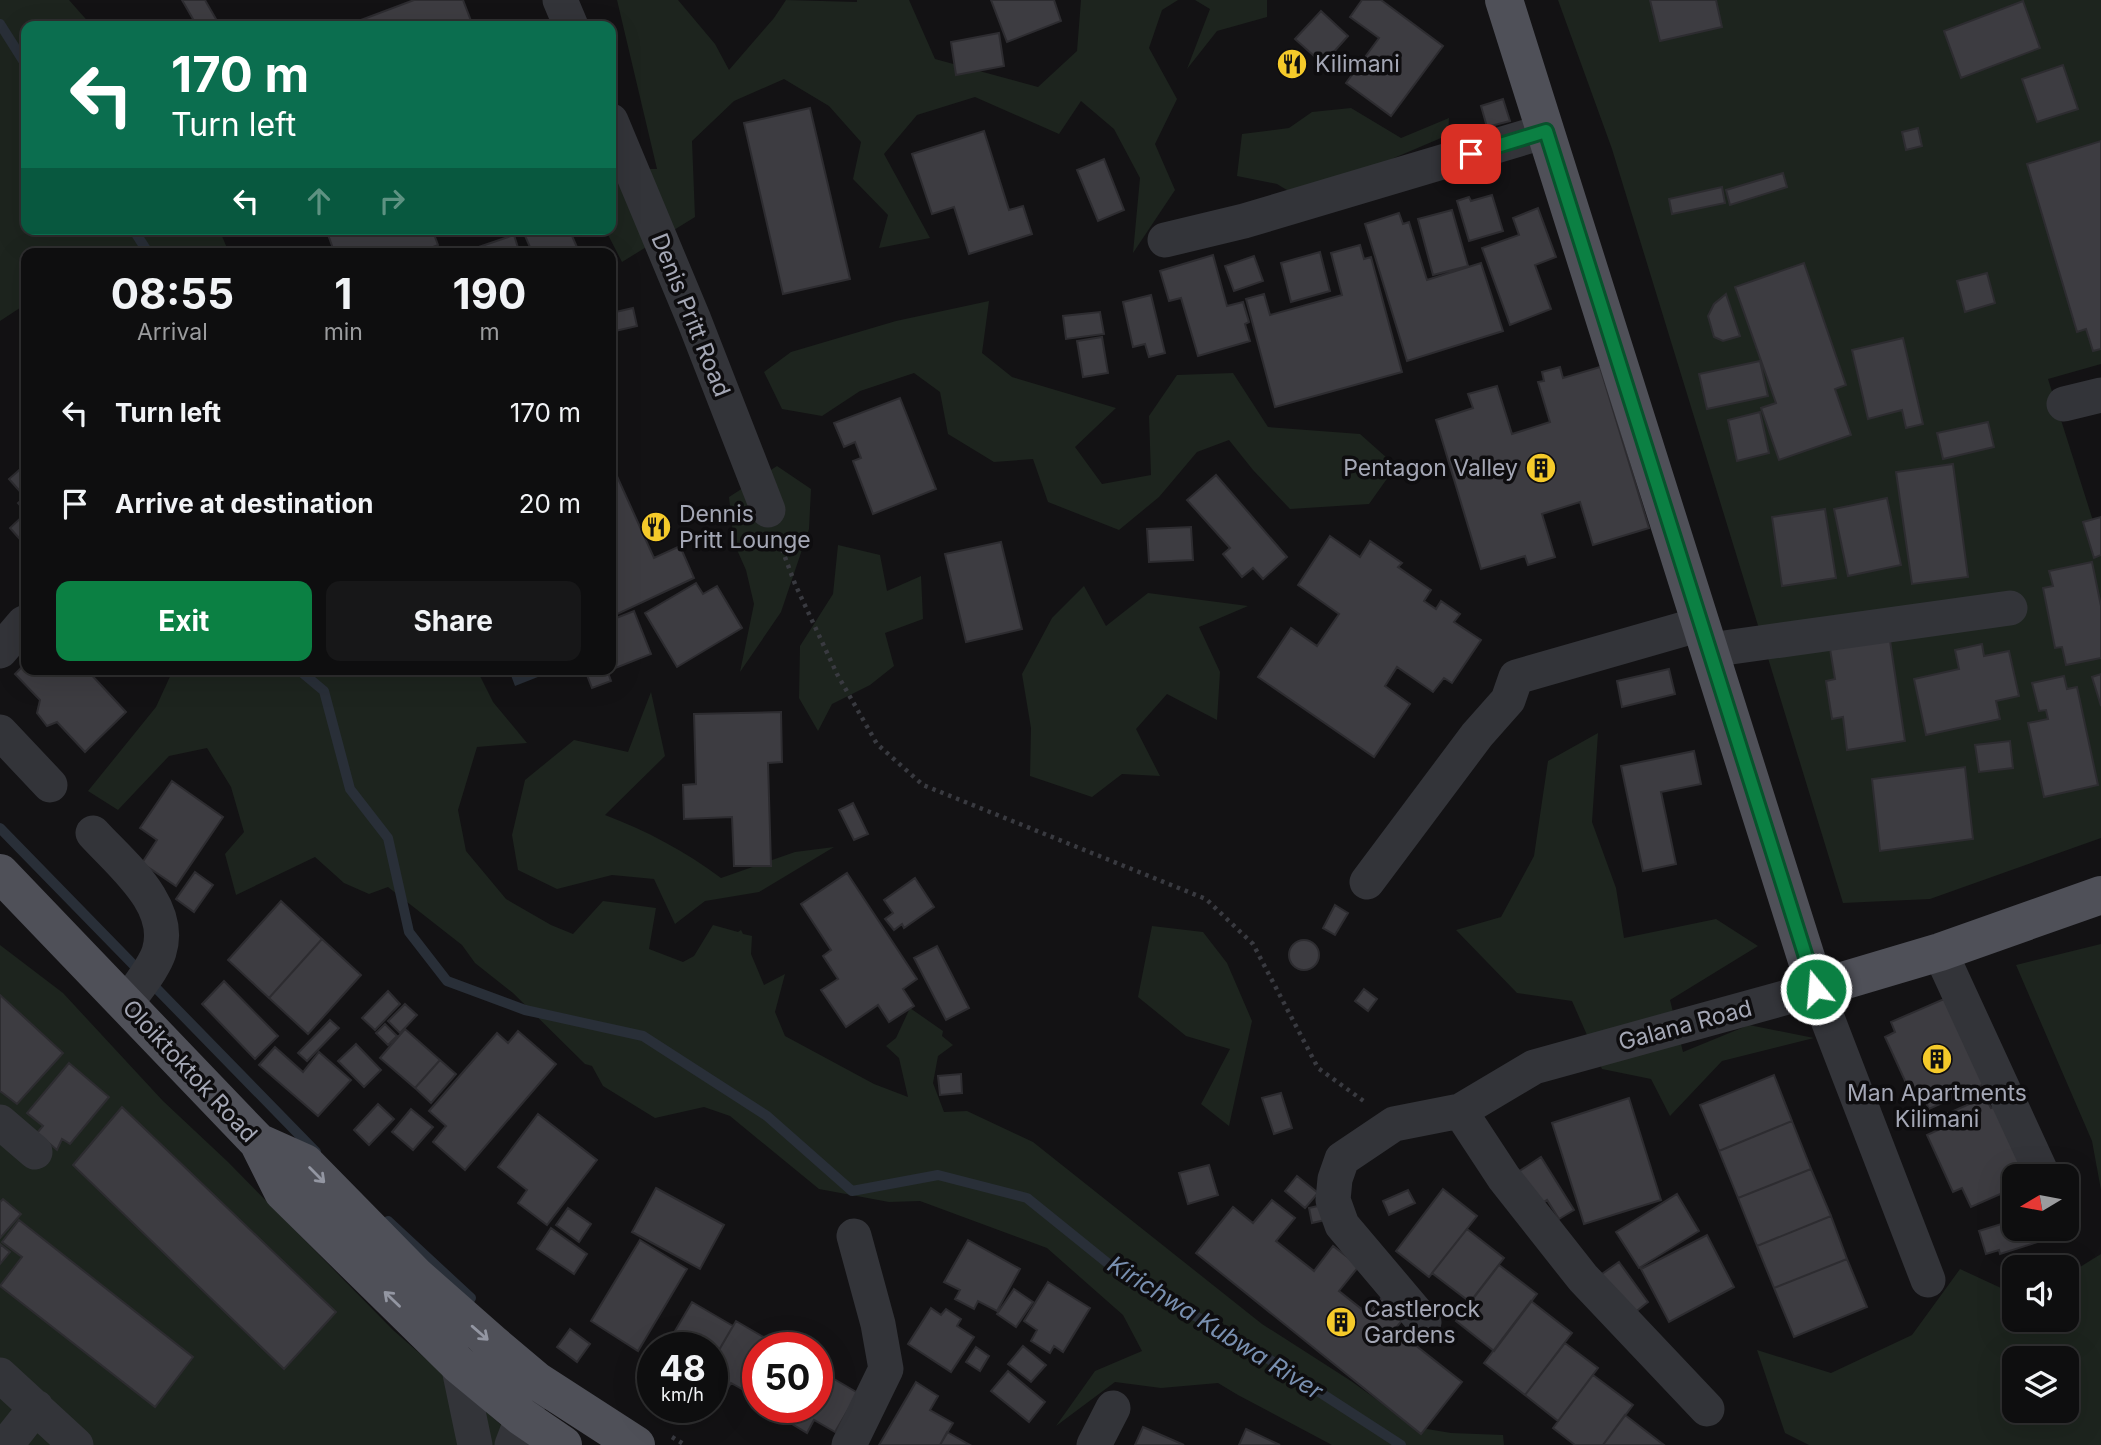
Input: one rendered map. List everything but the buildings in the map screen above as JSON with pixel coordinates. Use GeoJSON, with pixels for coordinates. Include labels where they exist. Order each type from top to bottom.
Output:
{"type":"FeatureCollection","features":[{"type":"Feature","properties":{"kind":"main road"},"geometry":{"type":"LineString","coordinates":[[1504,0],[1706,637],[1809,991]]}},
{"type":"Feature","properties":{"kind":"main road","name":"Oloiktoktok Road"},"geometry":{"type":"LineString","coordinates":[[0,873],[139,984],[220,1105],[258,1142],[283,1192],[534,1437]]}},
{"type":"Feature","properties":{"kind":"main road","name":"Galana Road"},"geometry":{"type":"LineString","coordinates":[[1809,991],[1940,952],[2101,895]]}},
{"type":"Feature","properties":{"kind":"main road"},"geometry":{"type":"LineString","coordinates":[[258,1142],[305,1163],[416,1276],[550,1390],[636,1445]]}},
{"type":"Feature","properties":{"kind":"street"},"geometry":{"type":"LineString","coordinates":[[560,0],[569,21]]}},
{"type":"Feature","properties":{"kind":"street"},"geometry":{"type":"LineString","coordinates":[[1165,240],[1244,221],[1546,131]]}},
{"type":"Feature","properties":{"kind":"street","name":"Denis Pritt Road"},"geometry":{"type":"LineString","coordinates":[[616,133],[695,320],[768,510]]}},
{"type":"Feature","properties":{"kind":"street"},"geometry":{"type":"LineString","coordinates":[[2064,404],[2101,395]]}},
{"type":"Feature","properties":{"kind":"street"},"geometry":{"type":"LineString","coordinates":[[1367,882],[1476,735],[1508,700],[1516,677],[1706,637],[2010,608]]}},
{"type":"Feature","properties":{"kind":"street"},"geometry":{"type":"LineString","coordinates":[[0,651],[21,626]]}},
{"type":"Feature","properties":{"kind":"street"},"geometry":{"type":"LineString","coordinates":[[0,732],[50,785]]}},
{"type":"Feature","properties":{"kind":"street"},"geometry":{"type":"LineString","coordinates":[[93,834],[156,908],[162,930],[159,954],[139,984]]}},
{"type":"Feature","properties":{"kind":"street"},"geometry":{"type":"LineString","coordinates":[[1940,952],[2037,1164]]}},
{"type":"Feature","properties":{"kind":"street"},"geometry":{"type":"LineString","coordinates":[[1809,991],[1928,1280]]}},
{"type":"Feature","properties":{"kind":"street","name":"Galana Road"},"geometry":{"type":"LineString","coordinates":[[1394,1124],[1460,1111],[1534,1068],[1809,991]]}},
{"type":"Feature","properties":{"kind":"street"},"geometry":{"type":"LineString","coordinates":[[1460,1111],[1504,1178],[1583,1278],[1707,1409]]}},
{"type":"Feature","properties":{"kind":"street"},"geometry":{"type":"LineString","coordinates":[[0,1122],[35,1152]]}},
{"type":"Feature","properties":{"kind":"street"},"geometry":{"type":"LineString","coordinates":[[1394,1124],[1342,1160],[1335,1179],[1333,1200],[1342,1225],[1424,1322]]}},
{"type":"Feature","properties":{"kind":"street"},"geometry":{"type":"LineString","coordinates":[[849,1445],[886,1369],[878,1324],[854,1236]]}},
{"type":"Feature","properties":{"kind":"street"},"geometry":{"type":"LineString","coordinates":[[458,1364],[475,1445]]}},
{"type":"Feature","properties":{"kind":"street"},"geometry":{"type":"LineString","coordinates":[[0,1375],[76,1445]]}},
{"type":"Feature","properties":{"kind":"street"},"geometry":{"type":"LineString","coordinates":[[534,1437],[550,1390]]}},
{"type":"Feature","properties":{"kind":"street"},"geometry":{"type":"LineString","coordinates":[[6,1445],[36,1407]]}},
{"type":"Feature","properties":{"kind":"street"},"geometry":{"type":"LineString","coordinates":[[1094,1445],[1112,1408]]}},
{"type":"Feature","properties":{"kind":"path"},"geometry":{"type":"LineString","coordinates":[[768,510],[796,584],[827,652],[877,744],[923,785],[1206,900],[1253,944],[1318,1068],[1394,1124]]}},
{"type":"Feature","properties":{"kind":"shaded area"},"geometry":{"type":"Polygon","coordinates":[[[0,0],[69,0],[88,21],[21,21],[21,235],[222,235],[227,248],[21,248],[21,307],[0,321],[0,0]]]}},
{"type":"Feature","properties":{"kind":"shaded area"},"geometry":{"type":"Polygon","coordinates":[[[617,0],[678,0],[715,44],[729,70],[786,0],[909,0],[935,59],[1038,87],[1077,51],[1081,0],[1178,0],[1162,10],[1149,48],[1177,99],[1155,144],[1175,190],[1133,253],[1140,178],[1114,129],[1081,101],[1059,134],[975,97],[917,115],[884,154],[930,238],[879,248],[888,215],[853,179],[861,142],[829,106],[784,79],[734,101],[692,141],[695,217],[622,262],[608,235],[616,235],[616,169],[657,169],[617,0]]]}},
{"type":"Feature","properties":{"kind":"shaded area"},"geometry":{"type":"Polygon","coordinates":[[[1195,0],[1267,0],[1267,17],[1217,31],[1187,69],[1210,9],[1195,0]]]}},
{"type":"Feature","properties":{"kind":"shaded area"},"geometry":{"type":"Polygon","coordinates":[[[1558,0],[2101,0],[2101,364],[2048,379],[2101,546],[2101,838],[1930,899],[1843,903],[1612,149],[1558,0]]]}},
{"type":"Feature","properties":{"kind":"shaded area"},"geometry":{"type":"Polygon","coordinates":[[[1351,108],[1401,138],[1449,118],[1448,135],[1394,158],[1323,212],[1277,184],[1237,176],[1242,134],[1289,128],[1312,112],[1351,108]]]}},
{"type":"Feature","properties":{"kind":"shaded area"},"geometry":{"type":"Polygon","coordinates":[[[989,301],[982,353],[1012,377],[1116,408],[1075,447],[1102,484],[1151,475],[1149,416],[1177,375],[1233,373],[1268,427],[1360,434],[1396,466],[1369,504],[1290,509],[1229,440],[1197,452],[1159,497],[1119,530],[1048,502],[1033,459],[994,462],[948,434],[940,392],[914,373],[860,391],[822,416],[782,409],[764,372],[791,352],[896,321],[989,301]]]}},
{"type":"Feature","properties":{"kind":"shaded area"},"geometry":{"type":"Polygon","coordinates":[[[777,466],[811,489],[809,529],[781,612],[740,672],[754,604],[746,570],[734,543],[729,497],[777,466]]]}},
{"type":"Feature","properties":{"kind":"shaded area"},"geometry":{"type":"Polygon","coordinates":[[[838,545],[880,555],[887,591],[921,576],[923,619],[885,633],[894,666],[870,685],[832,704],[818,731],[799,698],[800,646],[833,594],[838,545]]]}},
{"type":"Feature","properties":{"kind":"shaded area"},"geometry":{"type":"Polygon","coordinates":[[[1084,586],[1106,626],[1148,593],[1248,606],[1199,627],[1220,672],[1217,720],[1167,694],[1136,729],[1160,776],[1122,774],[1092,797],[1030,776],[1031,728],[1022,674],[1052,618],[1084,586]]]}},
{"type":"Feature","properties":{"kind":"shaded area"},"geometry":{"type":"Polygon","coordinates":[[[171,675],[480,675],[493,702],[527,743],[477,747],[458,810],[466,851],[506,899],[551,925],[573,934],[603,901],[656,908],[649,949],[683,962],[694,956],[713,925],[738,932],[741,930],[743,934],[752,936],[751,954],[764,985],[785,974],[775,1012],[785,1036],[874,1084],[908,1097],[899,1058],[886,1046],[896,1038],[910,1008],[943,1031],[942,1036],[953,1045],[938,1056],[933,1083],[944,1112],[967,1111],[1033,1142],[1262,1324],[1351,1381],[1408,1422],[1451,1433],[1503,1435],[1504,1445],[1332,1445],[1218,1383],[1161,1388],[1115,1382],[1056,1426],[1095,1371],[1142,1351],[1123,1315],[1047,1248],[920,1201],[889,1202],[819,1189],[730,1116],[704,1107],[655,1118],[603,1086],[592,1066],[585,1064],[513,993],[475,963],[462,945],[388,887],[369,894],[344,883],[315,857],[236,895],[225,854],[244,832],[231,787],[207,748],[169,756],[118,810],[88,791],[156,707],[171,675]]]}},
{"type":"Feature","properties":{"kind":"shaded area"},"geometry":{"type":"Polygon","coordinates":[[[511,675],[543,675],[515,686],[511,675]]]}},
{"type":"Feature","properties":{"kind":"shaded area"},"geometry":{"type":"Polygon","coordinates":[[[651,692],[665,756],[605,815],[665,842],[721,878],[795,852],[834,847],[759,892],[705,901],[675,924],[654,879],[612,875],[557,889],[518,870],[512,835],[525,780],[574,740],[628,752],[651,692]]]}},
{"type":"Feature","properties":{"kind":"shaded area"},"geometry":{"type":"Polygon","coordinates":[[[1598,733],[1592,822],[1616,888],[1624,938],[1716,919],[1758,946],[1670,1000],[1683,1052],[1749,1025],[1814,1038],[1722,1061],[1670,1116],[1651,1079],[1602,1069],[1572,1001],[1517,993],[1456,930],[1501,917],[1534,856],[1548,761],[1598,733]]]}},
{"type":"Feature","properties":{"kind":"shaded area"},"geometry":{"type":"Polygon","coordinates":[[[1152,926],[1203,932],[1227,963],[1252,1021],[1229,1126],[1201,1104],[1230,1049],[1186,1036],[1138,997],[1152,926]]]}},
{"type":"Feature","properties":{"kind":"shaded area"},"geometry":{"type":"Polygon","coordinates":[[[2101,944],[2101,1190],[2092,1141],[2016,965],[2101,944]]]}},
{"type":"Feature","properties":{"kind":"shaded area"},"geometry":{"type":"Polygon","coordinates":[[[0,945],[63,993],[163,1101],[228,1162],[393,1330],[524,1445],[0,1445],[0,945]]]}},
{"type":"Feature","properties":{"kind":"shaded area"},"geometry":{"type":"Polygon","coordinates":[[[2101,1254],[2101,1445],[1809,1445],[1785,1433],[1757,1350],[1831,1373],[1912,1335],[1960,1269],[2002,1288],[2002,1332],[2079,1332],[2079,1268],[2101,1254]]]}},
{"type":"Feature","properties":{"kind":"waterway","name":"Kirichwa Kubwa River"},"geometry":{"type":"LineString","coordinates":[[0,24],[21,57]]}},
{"type":"Feature","properties":{"kind":"waterway","name":"Kirichwa Kubwa River"},"geometry":{"type":"LineString","coordinates":[[137,235],[145,248]]}},
{"type":"Feature","properties":{"kind":"waterway","name":"Kirichwa Kubwa River"},"geometry":{"type":"LineString","coordinates":[[305,675],[324,691],[350,789],[388,838],[409,932],[447,981],[525,1010],[643,1036],[767,1116],[852,1191],[938,1175],[1027,1198],[1131,1282],[1233,1336],[1401,1445]]}},
{"type":"Feature","properties":{"kind":"waterway"},"geometry":{"type":"LineString","coordinates":[[0,828],[316,1152]]}},
{"type":"Feature","properties":{"kind":"waterway"},"geometry":{"type":"LineString","coordinates":[[388,1221],[471,1298]]}},
{"type":"Feature","properties":{"kind":"place","name":"Kilimani"},"geometry":{"type":"Point","coordinates":[1292,64]}},
{"type":"Feature","properties":{"kind":"place","name":"Pentagon Valley"},"geometry":{"type":"Point","coordinates":[1541,468]}},
{"type":"Feature","properties":{"kind":"place","name":"Dennis Pritt Lounge"},"geometry":{"type":"Point","coordinates":[656,527]}},
{"type":"Feature","properties":{"kind":"place","name":"Man Apartments Kilimani"},"geometry":{"type":"Point","coordinates":[1937,1059]}},
{"type":"Feature","properties":{"kind":"place","name":"Castlerock Gardens"},"geometry":{"type":"Point","coordinates":[1341,1322]}},
{"type":"Feature","properties":{"kind":"route"},"geometry":{"type":"LineString","coordinates":[[1471,154],[1546,131],[1816,989]]}}]}
